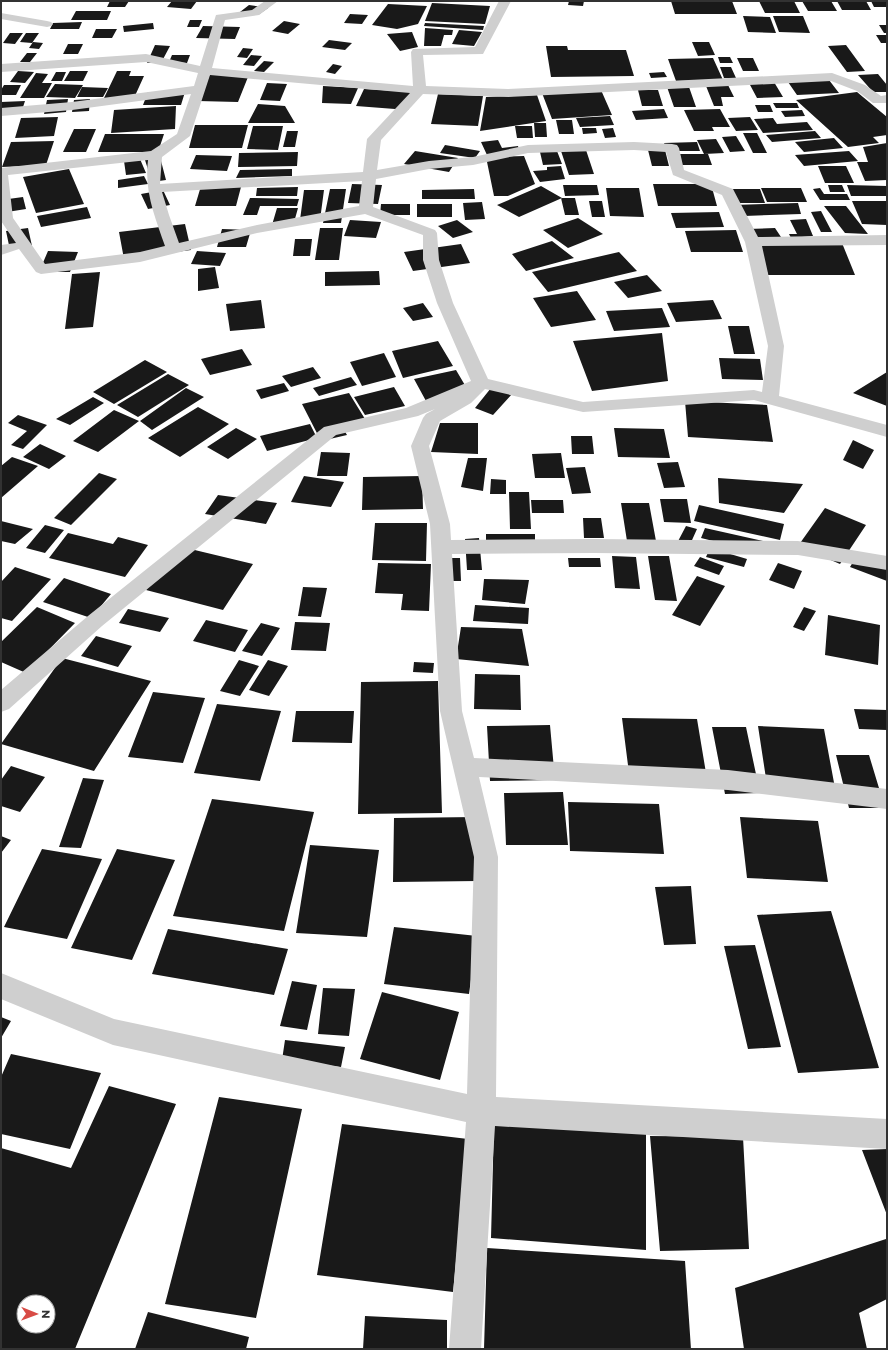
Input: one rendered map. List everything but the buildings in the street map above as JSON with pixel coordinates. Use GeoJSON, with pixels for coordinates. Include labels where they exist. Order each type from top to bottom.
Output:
{"type":"FeatureCollection","features":[{"type":"Feature","properties":{"kind":"street"},"geometry":{"type":"LineString","coordinates":[[272,1],[255,13],[220,17],[205,71],[183,136],[155,155],[1,172],[6,218],[41,269],[140,257],[256,229],[366,209],[430,233],[430,260],[445,304],[481,383]]}},
{"type":"Feature","properties":{"kind":"street"},"geometry":{"type":"LineString","coordinates":[[366,209],[374,139],[420,90],[416,52],[479,51],[505,1]]}},
{"type":"Feature","properties":{"kind":"street"},"geometry":{"type":"LineString","coordinates":[[1,16],[47,24]]}},
{"type":"Feature","properties":{"kind":"street"},"geometry":{"type":"LineString","coordinates":[[1,68],[146,58],[205,71],[420,90],[508,93],[832,78],[861,88],[884,103]]}},
{"type":"Feature","properties":{"kind":"street"},"geometry":{"type":"LineString","coordinates":[[1,112],[72,106],[199,89]]}},
{"type":"Feature","properties":{"kind":"street"},"geometry":{"type":"LineString","coordinates":[[155,188],[370,176],[429,165],[473,162],[528,149],[634,146],[672,148],[678,172],[728,192],[753,242],[776,346],[770,399]]}},
{"type":"Feature","properties":{"kind":"street"},"geometry":{"type":"LineString","coordinates":[[155,155],[153,180],[160,214],[174,249]]}},
{"type":"Feature","properties":{"kind":"street"},"geometry":{"type":"LineString","coordinates":[[753,242],[887,240]]}},
{"type":"Feature","properties":{"kind":"street"},"geometry":{"type":"LineString","coordinates":[[465,1349],[481,1111],[486,857],[451,711],[440,524],[430,490],[420,446],[432,418],[465,398],[481,383]]}},
{"type":"Feature","properties":{"kind":"street"},"geometry":{"type":"LineString","coordinates":[[1,703],[95,621],[330,431],[412,412],[481,383],[583,407],[754,395],[887,431]]}},
{"type":"Feature","properties":{"kind":"street"},"geometry":{"type":"LineString","coordinates":[[441,547],[594,546],[798,548],[887,563]]}},
{"type":"Feature","properties":{"kind":"street"},"geometry":{"type":"LineString","coordinates":[[464,767],[728,780],[887,799]]}},
{"type":"Feature","properties":{"kind":"street"},"geometry":{"type":"LineString","coordinates":[[1,986],[113,1032],[481,1111],[887,1134]]}}]}
